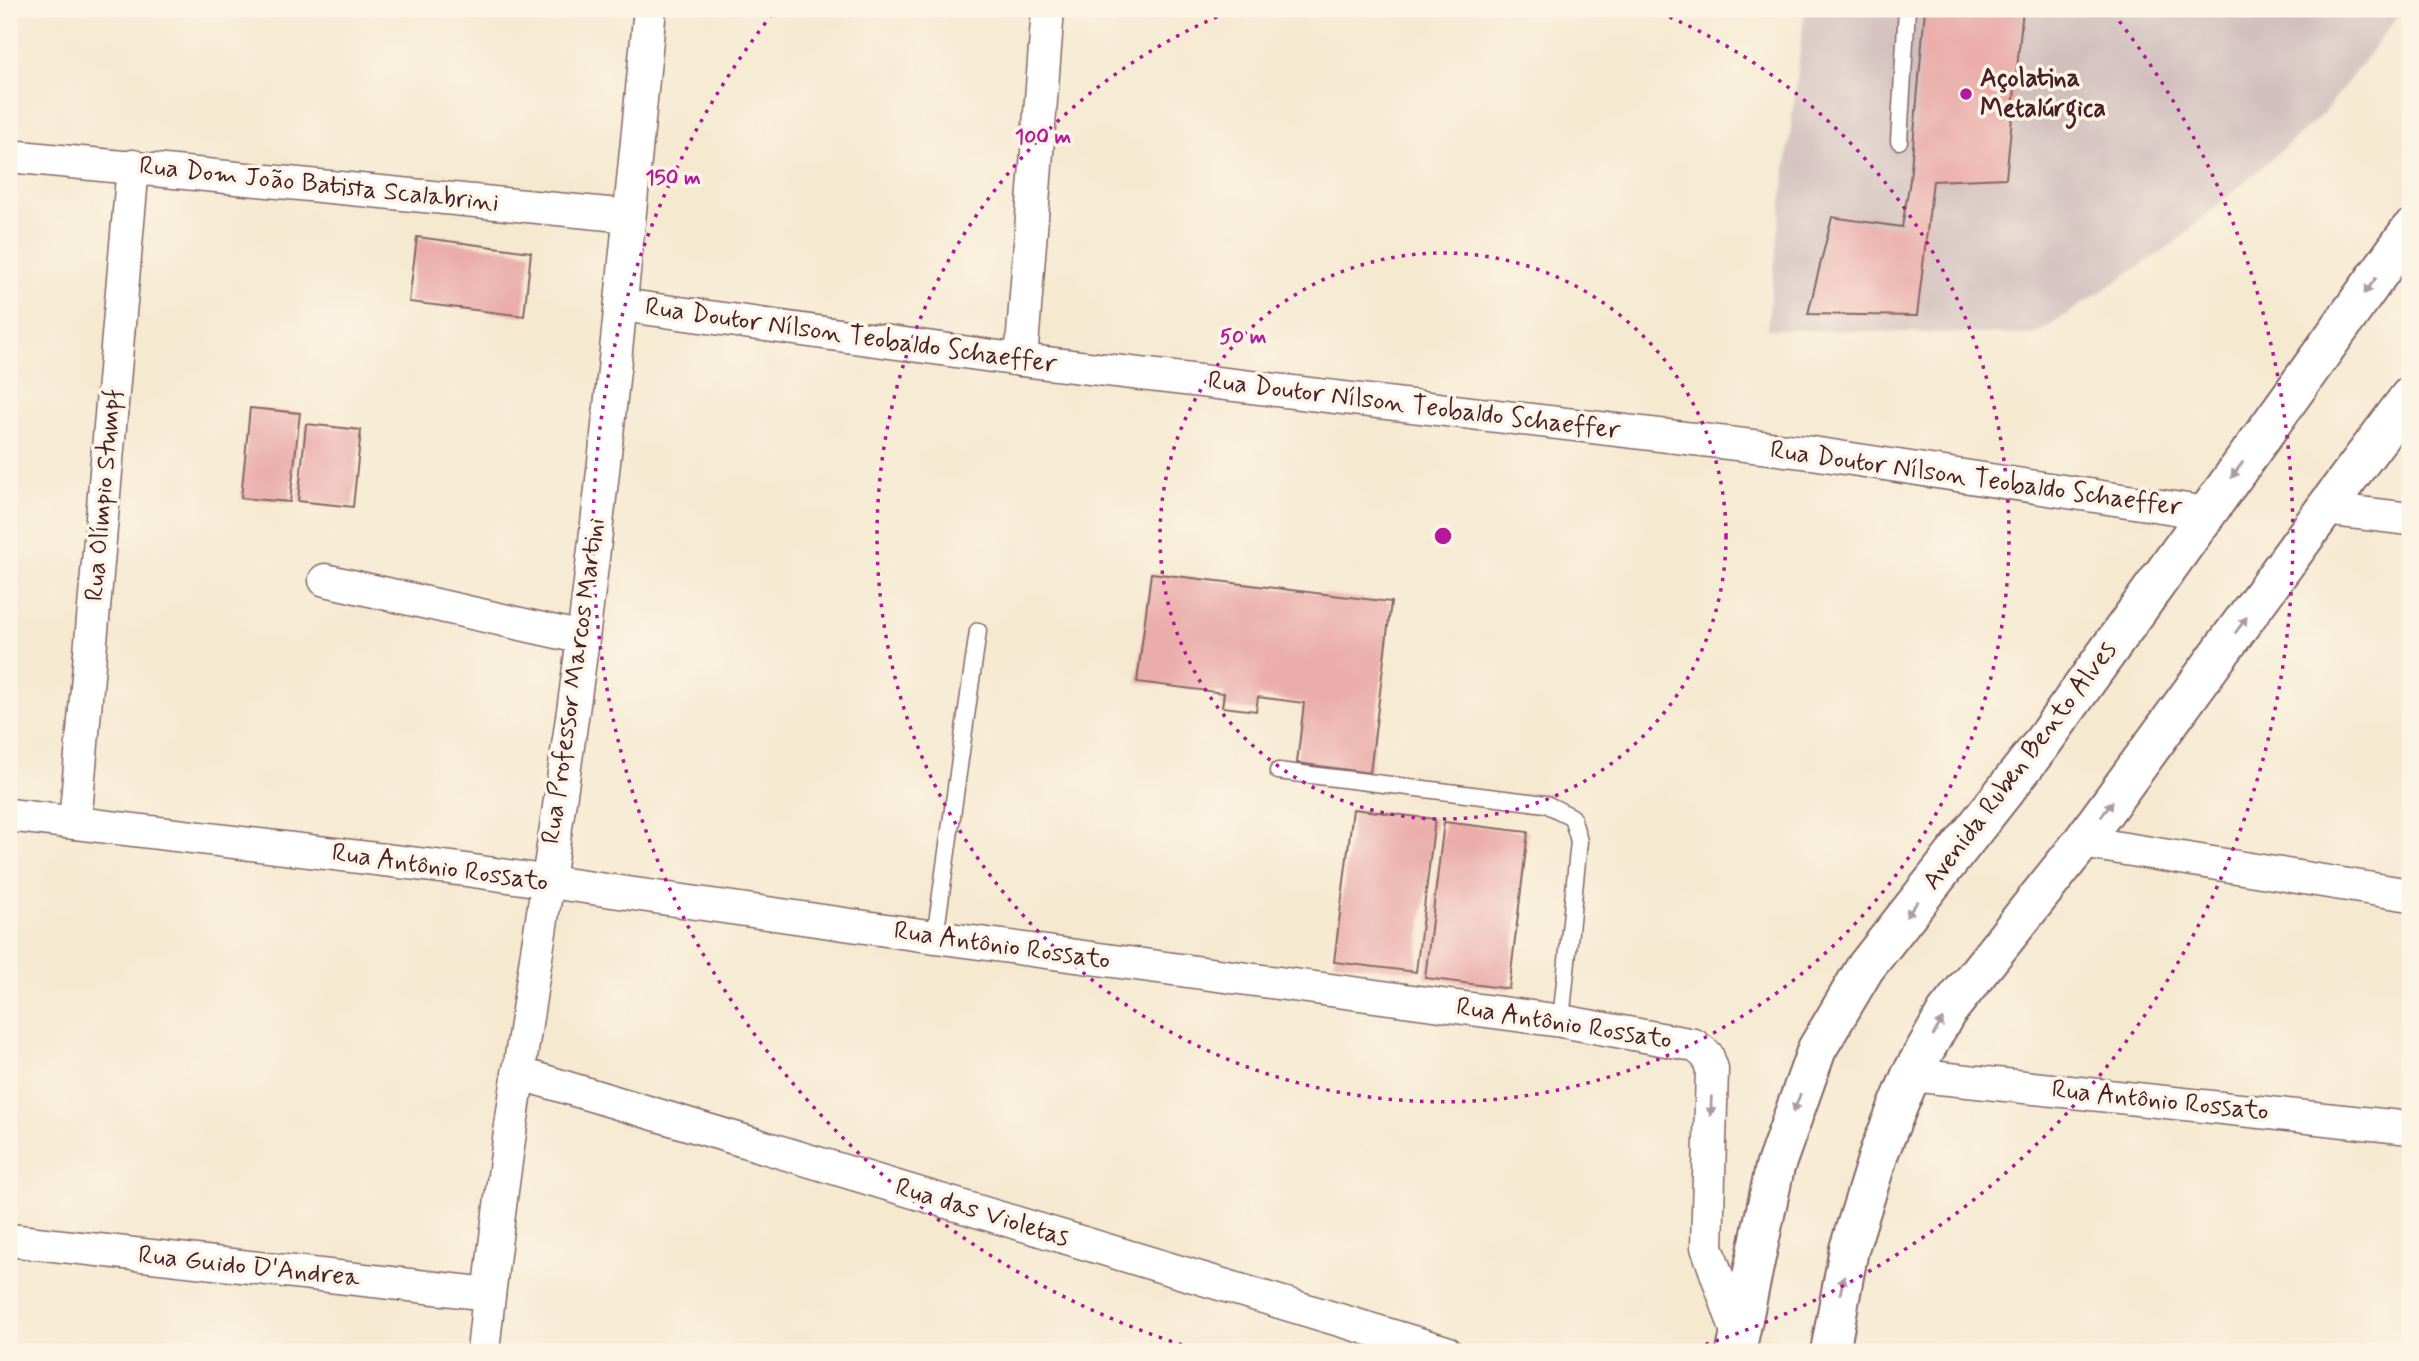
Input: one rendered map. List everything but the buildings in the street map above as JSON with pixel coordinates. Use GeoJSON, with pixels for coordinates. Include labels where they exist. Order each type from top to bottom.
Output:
{"type":"FeatureCollection","features":[{"type":"Feature","properties":{"kind":"main road","name":"Avenida Ruben Bento Alves"},"geometry":{"type":"LineString","coordinates":[[1737,1344],[1774,1167],[1817,1049],[1865,968],[2040,746],[2410,230]]}},
{"type":"Feature","properties":{"kind":"main road"},"geometry":{"type":"LineString","coordinates":[[1830,1352],[1849,1250],[1880,1150],[1910,1075],[1946,1013],[2082,842],[2410,396]]}},
{"type":"Feature","properties":{"kind":"street","name":"Rua Professor Marcos Martini"},"geometry":{"type":"LineString","coordinates":[[483,1352],[518,1073],[583,638],[621,305],[650,9]]}},
{"type":"Feature","properties":{"kind":"street"},"geometry":{"type":"LineString","coordinates":[[1021,360],[1048,9]]}},
{"type":"Feature","properties":{"kind":"street","name":"Rua Dom João Batista Scalabrini"},"geometry":{"type":"LineString","coordinates":[[9,156],[629,216]]}},
{"type":"Feature","properties":{"kind":"street","name":"Rua Olímpio Stumpf"},"geometry":{"type":"LineString","coordinates":[[75,823],[133,166]]}},
{"type":"Feature","properties":{"kind":"street","name":"Rua Doutor Nílson Teobaldo Schaeffer"},"geometry":{"type":"LineString","coordinates":[[621,305],[1021,360],[1812,453],[2207,513]]}},
{"type":"Feature","properties":{"kind":"street"},"geometry":{"type":"LineString","coordinates":[[2325,509],[2410,519]]}},
{"type":"Feature","properties":{"kind":"street"},"geometry":{"type":"LineString","coordinates":[[325,580],[583,638]]}},
{"type":"Feature","properties":{"kind":"street","name":"Rua Antônio Rossato"},"geometry":{"type":"LineString","coordinates":[[9,815],[459,869],[935,937],[1561,1021],[1694,1045],[1707,1055],[1712,1069],[1707,1247],[1737,1344]]}},
{"type":"Feature","properties":{"kind":"street"},"geometry":{"type":"LineString","coordinates":[[2082,842],[2410,895]]}},
{"type":"Feature","properties":{"kind":"street","name":"Rua das Violetas"},"geometry":{"type":"LineString","coordinates":[[518,1073],[1447,1352]]}},
{"type":"Feature","properties":{"kind":"street","name":"Rua Antônio Rossato"},"geometry":{"type":"LineString","coordinates":[[1910,1075],[2410,1128]]}},
{"type":"Feature","properties":{"kind":"street","name":"Rua Guido D'Andrea"},"geometry":{"type":"LineString","coordinates":[[9,1240],[489,1294]]}},
{"type":"Feature","properties":{"kind":"lane"},"geometry":{"type":"LineString","coordinates":[[1899,141],[1907,9]]}},
{"type":"Feature","properties":{"kind":"lane"},"geometry":{"type":"LineString","coordinates":[[935,937],[978,631]]}},
{"type":"Feature","properties":{"kind":"lane"},"geometry":{"type":"LineString","coordinates":[[1278,771],[1546,804],[1572,817],[1579,841],[1561,1021]]}},
{"type":"Feature","properties":{"kind":"shaded area"},"geometry":{"type":"Polygon","coordinates":[[[1805,9],[2403,9],[2323,114],[2173,244],[2035,335],[1767,329],[1805,9]]]}},
{"type":"Feature","properties":{"kind":"place","name":"Açolatina Metalúrgica"},"geometry":{"type":"Point","coordinates":[1966,94]}}]}
